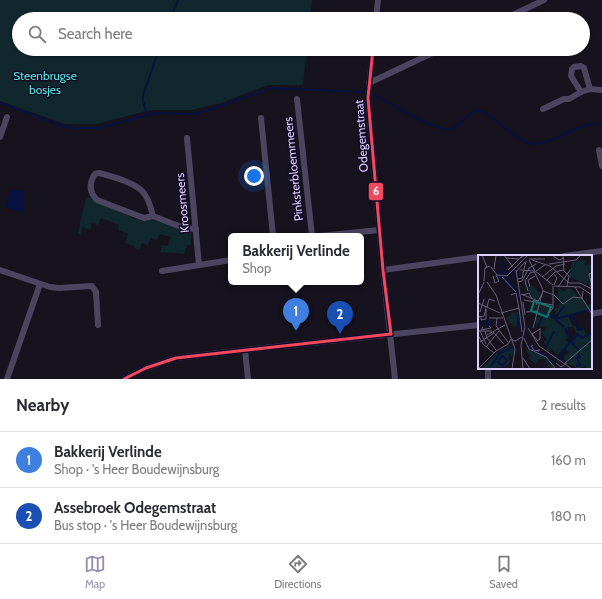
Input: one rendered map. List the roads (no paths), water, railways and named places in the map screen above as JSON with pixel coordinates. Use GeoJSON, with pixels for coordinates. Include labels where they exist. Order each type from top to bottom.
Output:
{"type":"FeatureCollection","features":[{"type":"Feature","properties":{"kind":"street"},"geometry":{"type":"LineString","coordinates":[[377,12],[378,0]]}},
{"type":"Feature","properties":{"kind":"street"},"geometry":{"type":"LineString","coordinates":[[519,12],[544,0]]}},
{"type":"Feature","properties":{"kind":"street","name":"Odegemstraat"},"geometry":{"type":"LineString","coordinates":[[372,56],[368,98],[379,230],[395,379]]}},
{"type":"Feature","properties":{"kind":"street"},"geometry":{"type":"LineString","coordinates":[[369,83],[426,56]]}},
{"type":"Feature","properties":{"kind":"street"},"geometry":{"type":"LineString","coordinates":[[581,92],[571,76],[572,69],[574,67],[581,66],[584,68],[590,90]]}},
{"type":"Feature","properties":{"kind":"street"},"geometry":{"type":"LineString","coordinates":[[543,109],[564,99],[573,97],[581,92],[602,90]]}},
{"type":"Feature","properties":{"kind":"street","name":"Pinksterbloemmeers"},"geometry":{"type":"LineString","coordinates":[[297,99],[312,233]]}},
{"type":"Feature","properties":{"kind":"street"},"geometry":{"type":"LineString","coordinates":[[0,137],[8,116]]}},
{"type":"Feature","properties":{"kind":"street"},"geometry":{"type":"LineString","coordinates":[[261,118],[273,233]]}},
{"type":"Feature","properties":{"kind":"street","name":"Kroosmeers"},"geometry":{"type":"LineString","coordinates":[[187,138],[199,265]]}},
{"type":"Feature","properties":{"kind":"street"},"geometry":{"type":"LineString","coordinates":[[598,150],[602,166]]}},
{"type":"Feature","properties":{"kind":"street"},"geometry":{"type":"LineString","coordinates":[[153,216],[148,199],[143,191],[127,182],[99,173],[95,174],[90,183],[92,196],[97,200],[144,218],[153,216],[184,228],[196,229]]}},
{"type":"Feature","properties":{"kind":"street"},"geometry":{"type":"LineString","coordinates":[[350,233],[379,230]]}},
{"type":"Feature","properties":{"kind":"street"},"geometry":{"type":"LineString","coordinates":[[570,255],[602,250]]}},
{"type":"Feature","properties":{"kind":"street"},"geometry":{"type":"LineString","coordinates":[[383,270],[478,256]]}},
{"type":"Feature","properties":{"kind":"street"},"geometry":{"type":"LineString","coordinates":[[162,271],[228,260]]}},
{"type":"Feature","properties":{"kind":"street"},"geometry":{"type":"LineString","coordinates":[[0,270],[40,284],[60,288],[92,286],[96,292],[98,325]]}},
{"type":"Feature","properties":{"kind":"street"},"geometry":{"type":"LineString","coordinates":[[6,379],[40,284]]}},
{"type":"Feature","properties":{"kind":"street"},"geometry":{"type":"LineString","coordinates":[[592,314],[602,312]]}},
{"type":"Feature","properties":{"kind":"street"},"geometry":{"type":"LineString","coordinates":[[124,379],[146,368],[176,358],[478,325]]}},
{"type":"Feature","properties":{"kind":"street"},"geometry":{"type":"LineString","coordinates":[[245,350],[248,379]]}},
{"type":"Feature","properties":{"kind":"waterway"},"geometry":{"type":"LineString","coordinates":[[173,12],[178,0]]}},
{"type":"Feature","properties":{"kind":"waterway"},"geometry":{"type":"LineString","coordinates":[[147,115],[143,95],[157,56]]}},
{"type":"Feature","properties":{"kind":"waterway"},"geometry":{"type":"LineString","coordinates":[[0,103],[65,127],[98,128],[158,113],[194,114],[271,88],[362,92]]}},
{"type":"Feature","properties":{"kind":"waterway"},"geometry":{"type":"LineString","coordinates":[[374,95],[424,122],[443,129],[454,128],[470,114],[478,110],[491,117],[520,139],[532,144],[538,144],[551,140],[582,127],[602,123]]}},
{"type":"Feature","properties":{"kind":"place","name":"Bakkerij Verlinde"},"geometry":{"type":"Point","coordinates":[296,331]}},
{"type":"Feature","properties":{"kind":"place","name":"Assebroek Odegemstraat"},"geometry":{"type":"Point","coordinates":[340,334]}},
{"type":"Feature","properties":{"kind":"park label","name":"Steenbrugse bosjes"},"geometry":{"type":"Point","coordinates":[45,82]}}]}
